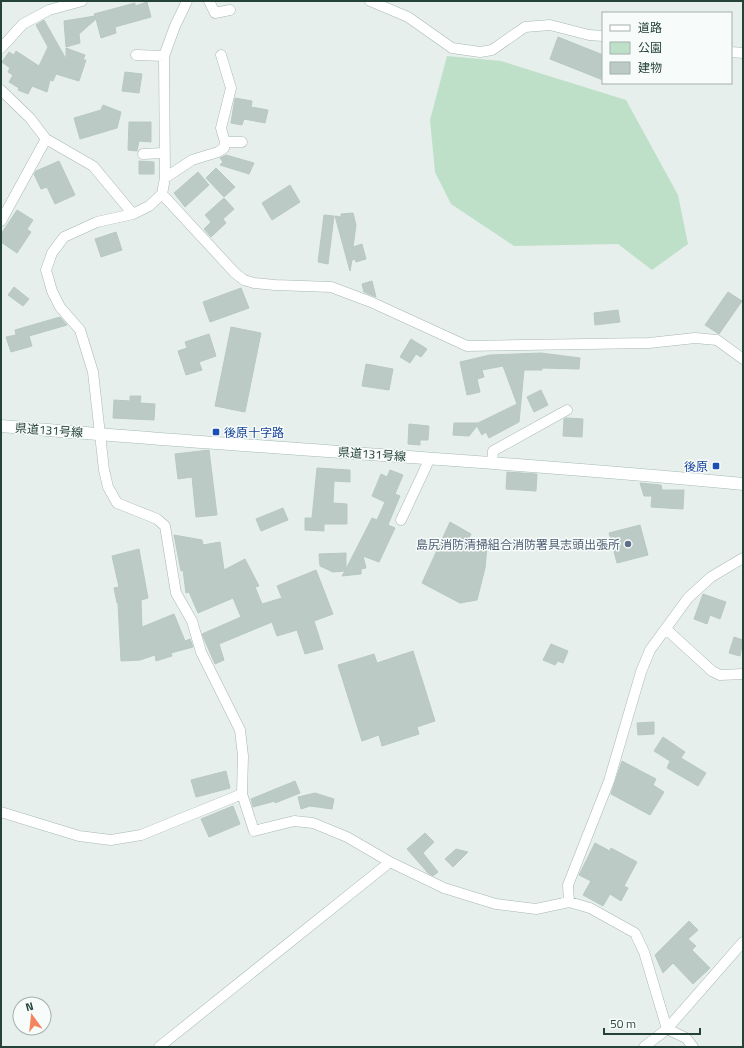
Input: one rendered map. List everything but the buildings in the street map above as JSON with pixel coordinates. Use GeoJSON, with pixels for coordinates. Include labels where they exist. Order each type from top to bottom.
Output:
{"type":"FeatureCollection","features":[{"type":"Feature","properties":{"kind":"main road","name":"県道131号線"},"geometry":{"type":"LineString","coordinates":[[1,426],[492,462],[743,484]]}},
{"type":"Feature","properties":{"kind":"street"},"geometry":{"type":"LineString","coordinates":[[1,48],[23,24],[49,10],[82,1]]}},
{"type":"Feature","properties":{"kind":"street"},"geometry":{"type":"LineString","coordinates":[[187,1],[175,26],[164,56],[165,178],[162,194],[149,206],[133,214],[97,222],[64,237],[52,253],[46,270],[52,291],[60,308],[80,330],[93,372],[104,470],[113,499],[117,503],[157,519],[165,526],[176,593],[192,621],[202,652],[240,730],[243,756],[242,794],[254,831],[294,821],[313,822],[444,888],[496,904],[536,909],[569,902],[590,908],[635,933],[644,952],[667,1029],[686,1038],[693,1047]]}},
{"type":"Feature","properties":{"kind":"street"},"geometry":{"type":"LineString","coordinates":[[209,1],[215,12],[230,10]]}},
{"type":"Feature","properties":{"kind":"street"},"geometry":{"type":"LineString","coordinates":[[370,1],[408,17],[452,48],[480,52],[492,50],[525,27],[550,25],[589,35],[602,36]]}},
{"type":"Feature","properties":{"kind":"street"},"geometry":{"type":"LineString","coordinates":[[732,52],[743,52]]}},
{"type":"Feature","properties":{"kind":"street"},"geometry":{"type":"LineString","coordinates":[[136,55],[164,56]]}},
{"type":"Feature","properties":{"kind":"street"},"geometry":{"type":"LineString","coordinates":[[165,178],[192,160],[218,152],[224,148],[225,142],[222,128],[231,88],[221,55]]}},
{"type":"Feature","properties":{"kind":"street"},"geometry":{"type":"LineString","coordinates":[[1,90],[30,118],[46,139],[93,166],[133,214]]}},
{"type":"Feature","properties":{"kind":"street"},"geometry":{"type":"LineString","coordinates":[[1,221],[46,139]]}},
{"type":"Feature","properties":{"kind":"street"},"geometry":{"type":"LineString","coordinates":[[225,142],[242,142]]}},
{"type":"Feature","properties":{"kind":"street"},"geometry":{"type":"LineString","coordinates":[[143,154],[164,153]]}},
{"type":"Feature","properties":{"kind":"street"},"geometry":{"type":"LineString","coordinates":[[162,194],[235,273],[244,280],[275,285],[331,287],[371,302],[466,346],[649,343],[694,338],[717,340],[743,359]]}},
{"type":"Feature","properties":{"kind":"street"},"geometry":{"type":"LineString","coordinates":[[492,462],[493,451],[567,410]]}},
{"type":"Feature","properties":{"kind":"street"},"geometry":{"type":"LineString","coordinates":[[401,520],[430,458]]}},
{"type":"Feature","properties":{"kind":"street"},"geometry":{"type":"LineString","coordinates":[[569,902],[568,884],[609,781],[640,672],[650,650],[688,598],[702,584],[743,558]]}},
{"type":"Feature","properties":{"kind":"street"},"geometry":{"type":"LineString","coordinates":[[666,629],[712,671],[720,675],[743,674]]}},
{"type":"Feature","properties":{"kind":"street"},"geometry":{"type":"LineString","coordinates":[[1,812],[79,836],[111,840],[141,835],[242,794]]}},
{"type":"Feature","properties":{"kind":"street"},"geometry":{"type":"LineString","coordinates":[[159,1047],[390,862]]}},
{"type":"Feature","properties":{"kind":"street"},"geometry":{"type":"LineString","coordinates":[[644,1047],[667,1029],[743,942]]}},
{"type":"Feature","properties":{"kind":"green space"},"geometry":{"type":"Polygon","coordinates":[[[447,56],[501,61],[626,100],[678,195],[688,244],[652,270],[618,244],[514,246],[451,204],[435,172],[430,120],[447,56]]]}},
{"type":"Feature","properties":{"kind":"place","name":"後原十字路"},"geometry":{"type":"Point","coordinates":[216,432]}},
{"type":"Feature","properties":{"kind":"place","name":"後原"},"geometry":{"type":"Point","coordinates":[716,466]}},
{"type":"Feature","properties":{"kind":"place","name":"島尻消防清掃組合消防署具志頭出張所"},"geometry":{"type":"Point","coordinates":[628,544]}}]}
